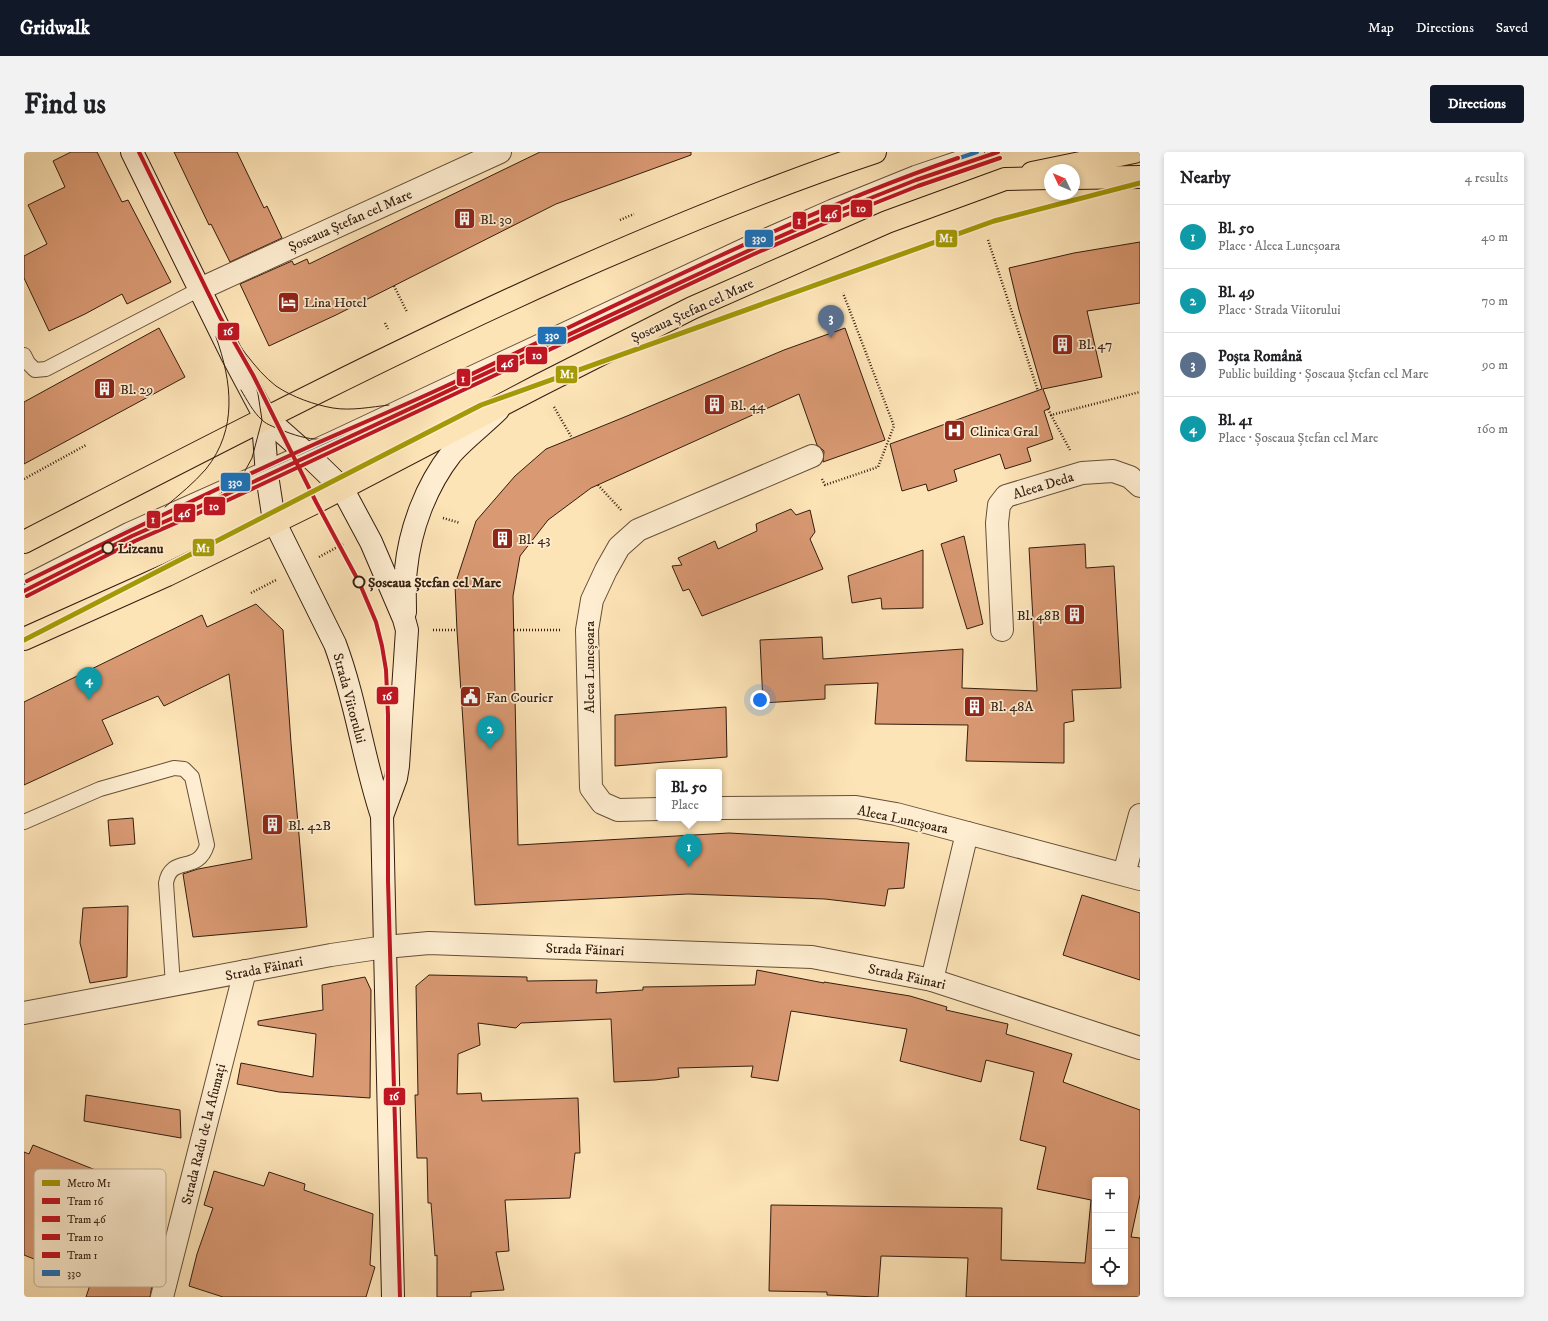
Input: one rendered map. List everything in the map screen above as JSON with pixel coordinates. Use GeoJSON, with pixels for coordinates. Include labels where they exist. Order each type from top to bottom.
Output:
{"type":"FeatureCollection","features":[{"type":"Feature","properties":{"kind":"main road"},"geometry":{"type":"LineString","coordinates":[[24,542],[266,418],[481,312],[628,247],[761,191],[875,152]]}},
{"type":"Feature","properties":{"kind":"main road"},"geometry":{"type":"LineString","coordinates":[[1005,179],[1134,152]]}},
{"type":"Feature","properties":{"kind":"main road"},"geometry":{"type":"LineString","coordinates":[[1080,178],[1140,177]]}},
{"type":"Feature","properties":{"kind":"main road","name":"Șoseaua Ștefan cel Mare"},"geometry":{"type":"LineString","coordinates":[[24,639],[167,575],[342,488],[506,402],[692,308],[887,222],[1005,179],[1044,178]]}},
{"type":"Feature","properties":{"kind":"street"},"geometry":{"type":"LineString","coordinates":[[132,152],[231,353],[266,418]]}},
{"type":"Feature","properties":{"kind":"street","name":"Șoseaua Ștefan cel Mare"},"geometry":{"type":"LineString","coordinates":[[200,289],[500,152]]}},
{"type":"Feature","properties":{"kind":"street"},"geometry":{"type":"LineString","coordinates":[[404,619],[406,570],[409,549],[420,511],[433,482],[452,454],[506,402]]}},
{"type":"Feature","properties":{"kind":"street","name":"Strada Viitorului"},"geometry":{"type":"LineString","coordinates":[[266,418],[342,488],[371,542],[404,619],[407,630],[400,754],[396,778],[382,816]]}},
{"type":"Feature","properties":{"kind":"street","name":"Strada Viitorului"},"geometry":{"type":"LineString","coordinates":[[266,418],[264,435],[266,468],[274,521],[335,644],[342,662],[350,687],[367,765],[382,816],[393,1297]]}},
{"type":"Feature","properties":{"kind":"street","name":"Aleea Luncșoara"},"geometry":{"type":"LineString","coordinates":[[656,809],[618,810],[602,803],[591,788],[586,630],[592,600],[619,547],[638,530],[812,456]]}},
{"type":"Feature","properties":{"kind":"street","name":"Aleea Deda"},"geometry":{"type":"LineString","coordinates":[[1002,630],[997,523],[999,506],[1006,496],[1082,473],[1113,471],[1130,477],[1140,486]]}},
{"type":"Feature","properties":{"kind":"street","name":"Aleea Luncșoara"},"geometry":{"type":"LineString","coordinates":[[722,808],[856,808],[896,814],[1132,876]]}},
{"type":"Feature","properties":{"kind":"street"},"geometry":{"type":"LineString","coordinates":[[1132,876],[1140,815]]}},
{"type":"Feature","properties":{"kind":"street","name":"Aleea Luncșoara"},"geometry":{"type":"LineString","coordinates":[[932,980],[967,833]]}},
{"type":"Feature","properties":{"kind":"street","name":"Strada Făinari"},"geometry":{"type":"LineString","coordinates":[[24,1013],[245,971],[385,947],[429,943],[812,957],[932,980],[1140,1048]]}},
{"type":"Feature","properties":{"kind":"street","name":"Strada Radu de la Afumați"},"geometry":{"type":"LineString","coordinates":[[166,1281],[245,971]]}},
{"type":"Feature","properties":{"kind":"street","name":"Strada Radu de la Afumați"},"geometry":{"type":"LineString","coordinates":[[162,1297],[165,1287]]}},
{"type":"Feature","properties":{"kind":"lane"},"geometry":{"type":"LineString","coordinates":[[24,583],[128,530],[303,451],[824,210],[914,174],[977,152]]}},
{"type":"Feature","properties":{"kind":"lane"},"geometry":{"type":"LineString","coordinates":[[24,355],[28,363],[35,370],[46,369],[200,289]]}},
{"type":"Feature","properties":{"kind":"lane"},"geometry":{"type":"LineString","coordinates":[[24,822],[100,789],[174,768],[184,769],[192,777],[207,845],[205,853],[198,860],[174,868],[168,875],[166,883],[173,985]]}},
{"type":"Feature","properties":{"kind":"path"},"geometry":{"type":"LineString","coordinates":[[988,240],[1038,391]]}},
{"type":"Feature","properties":{"kind":"path"},"geometry":{"type":"LineString","coordinates":[[394,286],[407,312]]}},
{"type":"Feature","properties":{"kind":"path"},"geometry":{"type":"LineString","coordinates":[[812,456],[825,485],[878,467],[894,426],[843,292]]}},
{"type":"Feature","properties":{"kind":"path"},"geometry":{"type":"LineString","coordinates":[[540,385],[572,438]]}},
{"type":"Feature","properties":{"kind":"path"},"geometry":{"type":"LineString","coordinates":[[1051,415],[1140,392]]}},
{"type":"Feature","properties":{"kind":"path"},"geometry":{"type":"LineString","coordinates":[[1048,409],[1082,473]]}},
{"type":"Feature","properties":{"kind":"path"},"geometry":{"type":"LineString","coordinates":[[24,479],[86,445]]}},
{"type":"Feature","properties":{"kind":"path"},"geometry":{"type":"LineString","coordinates":[[598,485],[638,530]]}},
{"type":"Feature","properties":{"kind":"path"},"geometry":{"type":"LineString","coordinates":[[514,630],[586,630]]}},
{"type":"Feature","properties":{"kind":"building"},"geometry":{"type":"Polygon","coordinates":[[[71,152],[97,152],[122,202],[128,200],[171,282],[127,304],[122,294],[49,331],[24,278],[24,256],[47,244],[28,205],[65,187],[53,161],[71,152]]]}},
{"type":"Feature","properties":{"kind":"building"},"geometry":{"type":"Polygon","coordinates":[[[174,152],[237,152],[264,208],[267,206],[282,238],[230,262],[211,224],[209,225],[174,152]]]}},
{"type":"Feature","properties":{"kind":"building","name":"Bl. 30"},"geometry":{"type":"Polygon","coordinates":[[[540,152],[691,152],[691,155],[556,204],[336,315],[269,346],[240,284],[292,261],[294,265],[307,259],[309,264],[540,152]]]}},
{"type":"Feature","properties":{"kind":"building"},"geometry":{"type":"Polygon","coordinates":[[[1140,242],[1140,303],[1087,311],[1102,377],[1043,389],[1050,408],[1044,411],[1053,439],[1027,448],[1031,461],[1005,469],[1000,454],[954,470],[957,481],[928,491],[926,484],[902,491],[890,444],[1042,389],[1019,310],[1009,268],[1074,253],[1140,242]]]}},
{"type":"Feature","properties":{"kind":"building","name":"Bl. 29"},"geometry":{"type":"Polygon","coordinates":[[[159,328],[185,377],[24,464],[24,402],[159,328]]]}},
{"type":"Feature","properties":{"kind":"building"},"geometry":{"type":"Polygon","coordinates":[[[845,328],[885,440],[823,462],[824,451],[817,445],[799,394],[591,488],[548,520],[520,556],[513,596],[518,845],[729,833],[909,843],[904,888],[888,889],[885,906],[825,899],[688,894],[475,905],[455,585],[476,521],[515,476],[546,449],[784,350],[845,328]]]}},
{"type":"Feature","properties":{"kind":"building"},"geometry":{"type":"Polygon","coordinates":[[[791,509],[796,515],[810,510],[815,532],[810,539],[823,569],[702,616],[689,589],[683,591],[672,566],[682,565],[678,558],[715,541],[718,549],[757,531],[756,524],[791,509]]]}},
{"type":"Feature","properties":{"kind":"building"},"geometry":{"type":"Polygon","coordinates":[[[964,536],[983,624],[967,629],[941,544],[964,536]]]}},
{"type":"Feature","properties":{"kind":"building"},"geometry":{"type":"Polygon","coordinates":[[[1085,544],[1086,568],[1114,566],[1121,688],[1072,690],[1074,721],[1064,723],[1064,763],[966,761],[968,725],[875,724],[878,683],[825,685],[825,699],[763,703],[760,640],[822,637],[823,659],[963,649],[962,688],[1037,691],[1029,548],[1085,544]]]}},
{"type":"Feature","properties":{"kind":"building"},"geometry":{"type":"Polygon","coordinates":[[[923,550],[923,608],[882,609],[881,598],[852,603],[848,576],[923,550]]]}},
{"type":"Feature","properties":{"kind":"building"},"geometry":{"type":"Polygon","coordinates":[[[256,604],[283,630],[307,927],[193,937],[183,874],[198,869],[252,859],[229,674],[164,706],[158,696],[102,720],[113,744],[24,785],[24,702],[202,615],[207,627],[256,604]]]}},
{"type":"Feature","properties":{"kind":"building"},"geometry":{"type":"Polygon","coordinates":[[[726,707],[727,757],[615,766],[615,715],[726,707]]]}},
{"type":"Feature","properties":{"kind":"building"},"geometry":{"type":"Polygon","coordinates":[[[133,818],[135,844],[110,846],[108,820],[133,818]]]}},
{"type":"Feature","properties":{"kind":"building"},"geometry":{"type":"Polygon","coordinates":[[[1082,895],[1140,913],[1140,980],[1063,955],[1082,895]]]}},
{"type":"Feature","properties":{"kind":"building"},"geometry":{"type":"Polygon","coordinates":[[[128,906],[127,977],[90,983],[80,943],[83,908],[128,906]]]}},
{"type":"Feature","properties":{"kind":"building"},"geometry":{"type":"Polygon","coordinates":[[[757,970],[824,983],[910,996],[947,1007],[946,1010],[1008,1024],[1006,1034],[1072,1054],[1063,1082],[1140,1110],[1140,1195],[1131,1237],[1140,1238],[1140,1297],[966,1297],[968,1258],[881,1256],[878,1297],[827,1295],[827,1292],[769,1291],[771,1205],[1002,1208],[1001,1260],[1085,1263],[1091,1200],[1037,1189],[1046,1147],[1020,1140],[1034,1072],[986,1060],[981,1082],[900,1061],[907,1029],[791,1011],[778,1081],[751,1077],[753,1066],[678,1068],[679,1077],[614,1082],[611,1019],[521,1023],[516,1028],[478,1023],[480,1045],[458,1054],[457,1094],[481,1093],[482,1101],[578,1098],[580,1153],[575,1153],[570,1198],[505,1200],[509,1251],[496,1252],[504,1290],[471,1292],[471,1297],[437,1297],[437,1255],[435,1256],[431,1203],[428,1203],[427,1158],[417,1158],[415,1095],[418,1095],[416,986],[429,975],[527,977],[527,981],[597,980],[596,993],[643,990],[643,987],[755,985],[757,970]]]}},
{"type":"Feature","properties":{"kind":"building"},"geometry":{"type":"Polygon","coordinates":[[[365,977],[371,990],[370,1098],[279,1092],[237,1084],[241,1063],[313,1077],[316,1034],[258,1025],[258,1021],[323,1010],[322,985],[365,977]]]}},
{"type":"Feature","properties":{"kind":"building"},"geometry":{"type":"Polygon","coordinates":[[[86,1095],[180,1110],[181,1138],[84,1121],[86,1095]]]}},
{"type":"Feature","properties":{"kind":"building"},"geometry":{"type":"Polygon","coordinates":[[[33,1145],[93,1169],[34,1169],[34,1259],[24,1255],[24,1152],[29,1154],[33,1145]]]}},
{"type":"Feature","properties":{"kind":"building"},"geometry":{"type":"Polygon","coordinates":[[[214,1171],[264,1186],[269,1172],[305,1184],[304,1190],[373,1214],[370,1265],[375,1267],[366,1297],[223,1297],[189,1286],[197,1254],[213,1208],[204,1205],[214,1171]]]}},
{"type":"Feature","properties":{"kind":"building"},"geometry":{"type":"Polygon","coordinates":[[[89,1287],[152,1287],[150,1297],[86,1297],[89,1287]]]}},
{"type":"Feature","properties":{"kind":"tram line","name":"16"},"geometry":{"type":"LineString","coordinates":[[139,152],[220,317],[253,375],[316,502],[359,582],[376,622],[382,646],[386,670],[388,715],[388,881],[400,1297]]}},
{"type":"Feature","properties":{"kind":"tram line","name":"46"},"geometry":{"type":"LineString","coordinates":[[24,591],[132,536],[223,496],[752,249],[833,213],[916,180],[998,152]]}},
{"type":"Feature","properties":{"kind":"tram line","name":"1"},"geometry":{"type":"LineString","coordinates":[[27,581],[242,477],[446,386],[699,265],[828,208],[892,182],[958,158]]}},
{"type":"Feature","properties":{"kind":"tram line","name":"10"},"geometry":{"type":"LineString","coordinates":[[27,596],[135,541],[226,501],[754,254],[835,219],[918,186],[1000,158]]}},
{"type":"Feature","properties":{"kind":"tram line"},"geometry":{"type":"LineString","coordinates":[[220,317],[260,372],[276,386],[289,394],[311,403],[340,409],[389,405]]}},
{"type":"Feature","properties":{"kind":"tram line"},"geometry":{"type":"LineString","coordinates":[[165,507],[206,469],[216,454],[223,438],[229,405],[228,388],[226,371],[216,337]]}},
{"type":"Feature","properties":{"kind":"tram line"},"geometry":{"type":"LineString","coordinates":[[208,502],[240,480],[252,458],[262,420],[253,375]]}},
{"type":"Feature","properties":{"kind":"tram line"},"geometry":{"type":"LineString","coordinates":[[241,390],[253,410],[264,422],[296,435],[306,438],[324,439],[364,430]]}},
{"type":"Feature","properties":{"kind":"metro line","name":"M1"},"geometry":{"type":"LineString","coordinates":[[24,640],[481,405],[994,221],[1140,183]]}},
{"type":"Feature","properties":{"kind":"transit line","name":"330"},"geometry":{"type":"LineString","coordinates":[[24,583],[128,530],[329,440],[749,243],[831,207],[915,173],[977,152]]}},
{"type":"Feature","properties":{"kind":"place","name":"Bl. 30"},"geometry":{"type":"Point","coordinates":[464,219]}},
{"type":"Feature","properties":{"kind":"place","name":"Lina Hotel"},"geometry":{"type":"Point","coordinates":[289,302]}},
{"type":"Feature","properties":{"kind":"place","name":"Poșta Română"},"geometry":{"type":"Point","coordinates":[831,338]}},
{"type":"Feature","properties":{"kind":"place","name":"Bl. 47"},"geometry":{"type":"Point","coordinates":[1062,344]}},
{"type":"Feature","properties":{"kind":"place","name":"Bl. 29"},"geometry":{"type":"Point","coordinates":[104,389]}},
{"type":"Feature","properties":{"kind":"place","name":"Bl. 44"},"geometry":{"type":"Point","coordinates":[714,405]}},
{"type":"Feature","properties":{"kind":"place","name":"Clinica Gral"},"geometry":{"type":"Point","coordinates":[955,431]}},
{"type":"Feature","properties":{"kind":"place","name":"Bl. 43"},"geometry":{"type":"Point","coordinates":[502,539]}},
{"type":"Feature","properties":{"kind":"place","name":"Lizeanu"},"geometry":{"type":"Point","coordinates":[108,548]}},
{"type":"Feature","properties":{"kind":"place","name":"Șoseaua Ștefan cel Mare"},"geometry":{"type":"Point","coordinates":[359,582]}},
{"type":"Feature","properties":{"kind":"place","name":"Bl. 48B"},"geometry":{"type":"Point","coordinates":[1075,615]}},
{"type":"Feature","properties":{"kind":"place","name":"Fan Courier"},"geometry":{"type":"Point","coordinates":[470,697]}},
{"type":"Feature","properties":{"kind":"place","name":"Bl. 41"},"geometry":{"type":"Point","coordinates":[89,700]}},
{"type":"Feature","properties":{"kind":"place","name":"Bl. 48A"},"geometry":{"type":"Point","coordinates":[975,706]}},
{"type":"Feature","properties":{"kind":"place","name":"Bl. 49"},"geometry":{"type":"Point","coordinates":[490,749]}},
{"type":"Feature","properties":{"kind":"place","name":"Bl. 42B"},"geometry":{"type":"Point","coordinates":[273,825]}},
{"type":"Feature","properties":{"kind":"place","name":"Bl. 50"},"geometry":{"type":"Point","coordinates":[689,867]}}]}
